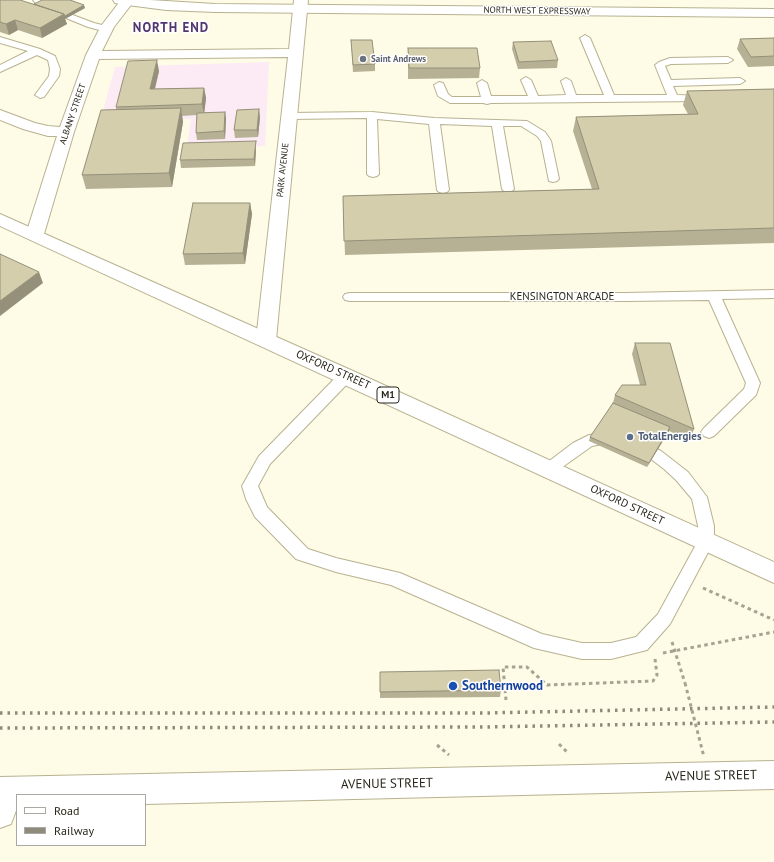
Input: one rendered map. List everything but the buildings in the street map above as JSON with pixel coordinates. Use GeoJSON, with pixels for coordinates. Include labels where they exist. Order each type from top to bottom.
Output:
{"type":"FeatureCollection","features":[{"type":"Feature","properties":{"kind":"street","name":"ALBANY STREET"},"geometry":{"type":"LineString","coordinates":[[35,234],[66,132],[93,55],[123,1]]}},
{"type":"Feature","properties":{"kind":"street","name":"NORTH WEST EXPRESSWAY"},"geometry":{"type":"LineString","coordinates":[[123,1],[166,6],[301,4],[774,13]]}},
{"type":"Feature","properties":{"kind":"street","name":"PARK AVENUE"},"geometry":{"type":"LineString","coordinates":[[266,340],[294,53],[301,4]]}},
{"type":"Feature","properties":{"kind":"street"},"geometry":{"type":"LineString","coordinates":[[93,55],[294,53]]}},
{"type":"Feature","properties":{"kind":"street"},"geometry":{"type":"LineString","coordinates":[[0,115],[29,126],[48,131],[66,132]]}},
{"type":"Feature","properties":{"kind":"street","name":"OXFORD STREET"},"geometry":{"type":"LineString","coordinates":[[0,220],[35,234],[774,573]]}},
{"type":"Feature","properties":{"kind":"street","name":"AVENUE STREET"},"geometry":{"type":"LineString","coordinates":[[146,795],[774,775]]}},
{"type":"Feature","properties":{"kind":"street","name":"AVENUE STREET"},"geometry":{"type":"LineString","coordinates":[[3,800],[16,800]]}},
{"type":"Feature","properties":{"kind":"lane"},"geometry":{"type":"LineString","coordinates":[[37,0],[42,6],[91,25],[107,29]]}},
{"type":"Feature","properties":{"kind":"lane"},"geometry":{"type":"LineString","coordinates":[[585,38],[610,98]]}},
{"type":"Feature","properties":{"kind":"lane"},"geometry":{"type":"LineString","coordinates":[[0,40],[37,51],[52,58],[55,68],[54,76],[40,95]]}},
{"type":"Feature","properties":{"kind":"lane"},"geometry":{"type":"LineString","coordinates":[[0,69],[37,51]]}},
{"type":"Feature","properties":{"kind":"lane"},"geometry":{"type":"LineString","coordinates":[[673,98],[660,65],[664,63],[728,60]]}},
{"type":"Feature","properties":{"kind":"lane"},"geometry":{"type":"LineString","coordinates":[[526,80],[534,100]]}},
{"type":"Feature","properties":{"kind":"lane"},"geometry":{"type":"LineString","coordinates":[[666,83],[740,80]]}},
{"type":"Feature","properties":{"kind":"lane"},"geometry":{"type":"LineString","coordinates":[[566,81],[572,99]]}},
{"type":"Feature","properties":{"kind":"lane"},"geometry":{"type":"LineString","coordinates":[[482,83],[487,100]]}},
{"type":"Feature","properties":{"kind":"lane"},"geometry":{"type":"LineString","coordinates":[[439,84],[443,96],[450,100],[718,97]]}},
{"type":"Feature","properties":{"kind":"lane"},"geometry":{"type":"LineString","coordinates":[[289,116],[372,115],[434,121],[523,124],[533,128],[541,134],[546,141],[553,179]]}},
{"type":"Feature","properties":{"kind":"lane"},"geometry":{"type":"LineString","coordinates":[[372,115],[373,174]]}},
{"type":"Feature","properties":{"kind":"lane"},"geometry":{"type":"LineString","coordinates":[[434,121],[443,190]]}},
{"type":"Feature","properties":{"kind":"lane"},"geometry":{"type":"LineString","coordinates":[[497,123],[508,189]]}},
{"type":"Feature","properties":{"kind":"lane","name":"KENSINGTON ARCADE"},"geometry":{"type":"LineString","coordinates":[[350,297],[625,297],[774,294]]}},
{"type":"Feature","properties":{"kind":"lane"},"geometry":{"type":"LineString","coordinates":[[709,432],[751,391],[753,383],[714,296]]}},
{"type":"Feature","properties":{"kind":"lane"},"geometry":{"type":"LineString","coordinates":[[346,376],[264,460],[250,486],[254,499],[261,512],[302,554],[336,565],[394,578],[540,642],[582,651],[611,651],[641,644],[664,620],[706,541],[706,526],[699,497],[682,476],[670,465],[643,448],[625,441],[610,438],[600,438],[589,441],[578,447],[549,469]]}},
{"type":"Feature","properties":{"kind":"path"},"geometry":{"type":"LineString","coordinates":[[686,580],[774,620]]}},
{"type":"Feature","properties":{"kind":"path"},"geometry":{"type":"LineString","coordinates":[[506,700],[503,667],[527,667],[547,685],[653,681],[657,675],[654,660],[658,653],[774,632]]}},
{"type":"Feature","properties":{"kind":"path"},"geometry":{"type":"LineString","coordinates":[[674,650],[685,683],[704,757]]}},
{"type":"Feature","properties":{"kind":"shaded area"},"geometry":{"type":"Polygon","coordinates":[[[269,62],[265,146],[187,148],[191,119],[100,122],[115,67],[269,62]]]}},
{"type":"Feature","properties":{"kind":"railway"},"geometry":{"type":"LineString","coordinates":[[0,713],[484,713],[774,707]]}},
{"type":"Feature","properties":{"kind":"railway"},"geometry":{"type":"LineString","coordinates":[[0,728],[483,727],[774,722]]}},
{"type":"Feature","properties":{"kind":"place","name":"Saint Andrews"},"geometry":{"type":"Point","coordinates":[363,59]}},
{"type":"Feature","properties":{"kind":"place","name":"TotalEnergies"},"geometry":{"type":"Point","coordinates":[630,437]}},
{"type":"Feature","properties":{"kind":"place","name":"Southernwood"},"geometry":{"type":"Point","coordinates":[453,686]}},
{"type":"Feature","properties":{"kind":"district","name":"NORTH END"},"geometry":{"type":"Point","coordinates":[171,28]}}]}
